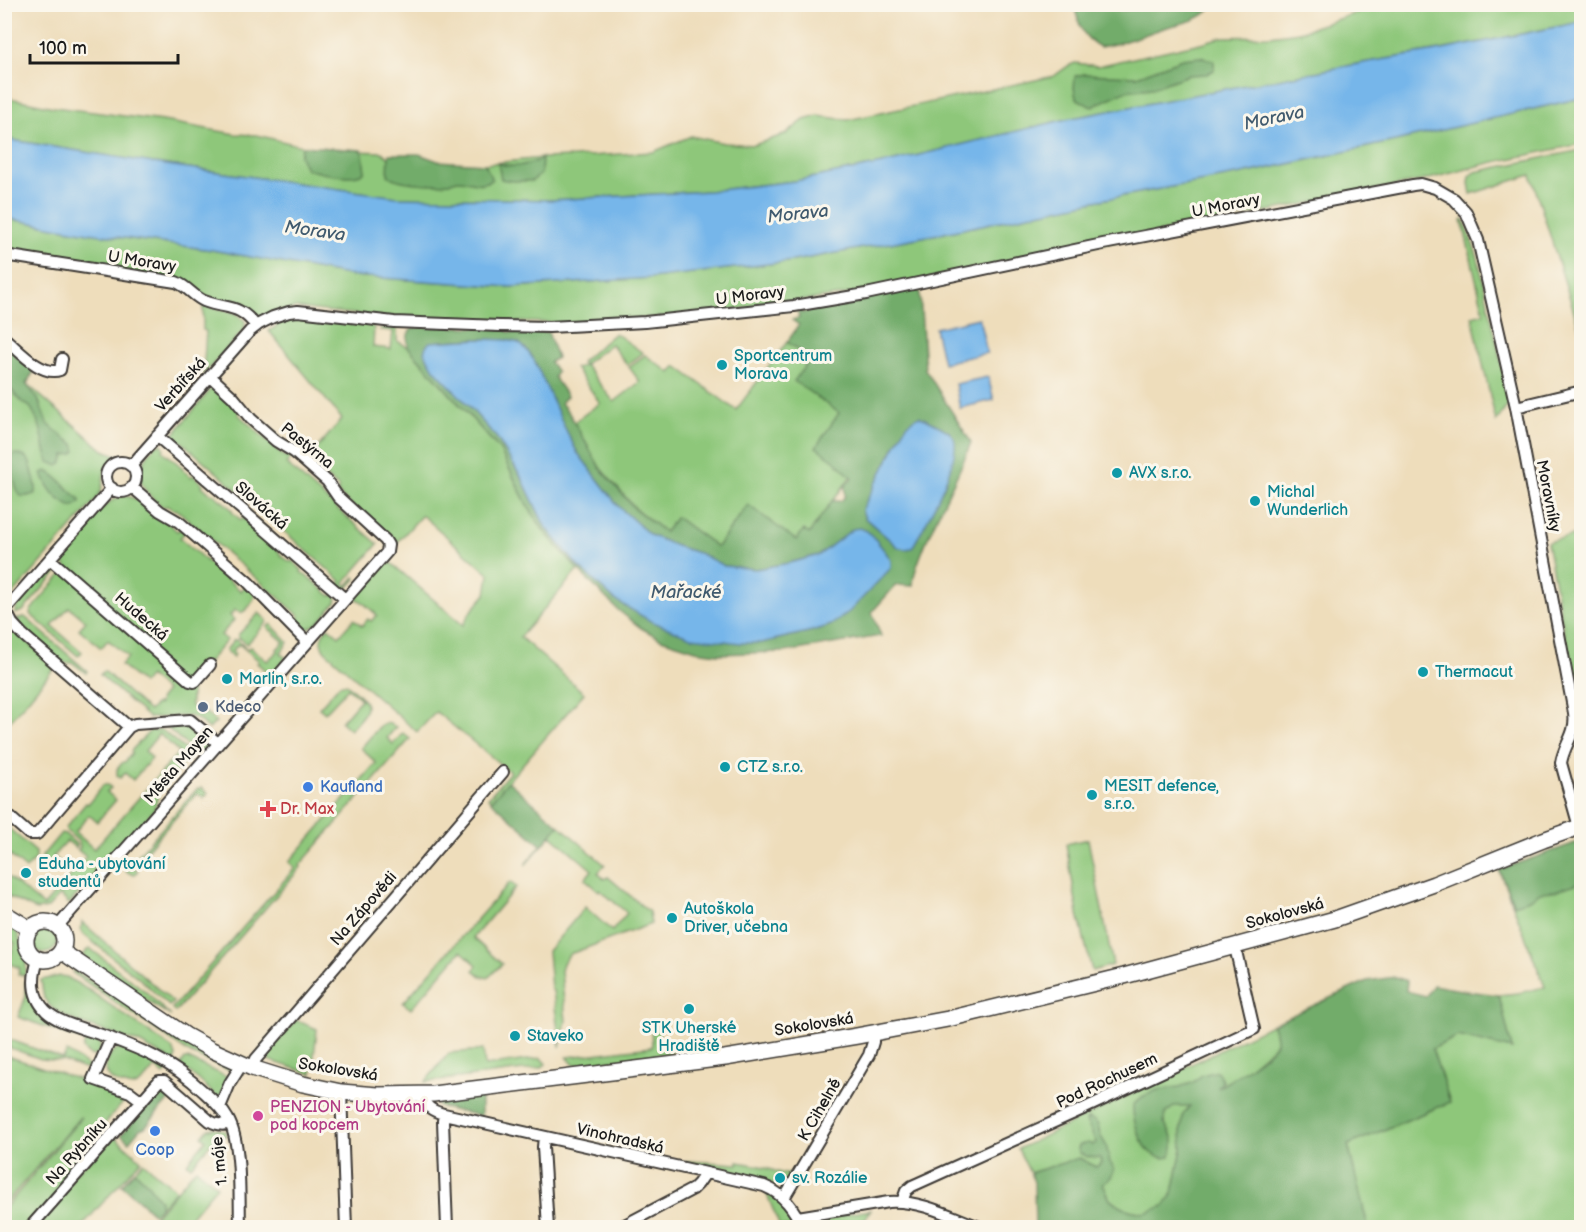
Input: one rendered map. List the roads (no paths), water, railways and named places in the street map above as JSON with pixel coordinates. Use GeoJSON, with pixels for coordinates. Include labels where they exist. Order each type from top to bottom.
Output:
{"type":"FeatureCollection","features":[{"type":"Feature","properties":{"kind":"main road","name":"Sokolovská"},"geometry":{"type":"LineString","coordinates":[[62,951],[185,1035],[247,1066],[303,1084],[341,1092],[421,1095],[716,1059],[958,1017],[1315,926],[1365,910],[1580,827]]}},
{"type":"Feature","properties":{"kind":"main road"},"geometry":{"type":"LineString","coordinates":[[4,913],[30,929]]}},
{"type":"Feature","properties":{"kind":"main road"},"geometry":{"type":"LineString","coordinates":[[44,922],[52,923],[57,927],[63,936],[62,951],[52,959],[44,961],[31,955],[26,946],[26,936],[30,929],[44,922]]}},
{"type":"Feature","properties":{"kind":"street","name":"U Moravy"},"geometry":{"type":"LineString","coordinates":[[4,255],[176,282],[204,301],[242,311],[256,326],[282,314],[298,311],[394,322],[549,327],[645,322],[757,311],[866,294],[1103,244],[1420,184],[1435,188],[1454,199],[1466,212],[1478,240]]}},
{"type":"Feature","properties":{"kind":"street","name":"Moravníky"},"geometry":{"type":"LineString","coordinates":[[1478,240],[1516,407],[1574,713],[1575,727],[1561,763],[1580,827]]}},
{"type":"Feature","properties":{"kind":"street","name":"Verbířská"},"geometry":{"type":"LineString","coordinates":[[131,466],[256,326]]}},
{"type":"Feature","properties":{"kind":"street"},"geometry":{"type":"LineString","coordinates":[[4,338],[46,371],[60,370],[62,359]]}},
{"type":"Feature","properties":{"kind":"street","name":"Pastýrna"},"geometry":{"type":"LineString","coordinates":[[210,376],[233,397],[251,419],[319,473],[338,497],[385,540]]}},
{"type":"Feature","properties":{"kind":"street"},"geometry":{"type":"LineString","coordinates":[[1516,407],[1581,391]]}},
{"type":"Feature","properties":{"kind":"street","name":"Slovácká"},"geometry":{"type":"LineString","coordinates":[[157,435],[345,599]]}},
{"type":"Feature","properties":{"kind":"street"},"geometry":{"type":"LineString","coordinates":[[126,463],[135,471],[136,478],[132,487],[122,492],[112,488],[107,473],[114,464],[126,463]]}},
{"type":"Feature","properties":{"kind":"street"},"geometry":{"type":"LineString","coordinates":[[132,487],[160,511],[179,522],[248,582],[307,642]]}},
{"type":"Feature","properties":{"kind":"street"},"geometry":{"type":"LineString","coordinates":[[112,488],[5,611],[22,634],[129,727]]}},
{"type":"Feature","properties":{"kind":"street","name":"Města Mayen"},"geometry":{"type":"LineString","coordinates":[[57,927],[385,554],[388,545],[385,540]]}},
{"type":"Feature","properties":{"kind":"street","name":"Hudecká"},"geometry":{"type":"LineString","coordinates":[[50,559],[190,681],[195,681],[210,664]]}},
{"type":"Feature","properties":{"kind":"street"},"geometry":{"type":"LineString","coordinates":[[4,812],[29,834],[37,834],[129,727],[137,723],[190,720],[218,743]]}},
{"type":"Feature","properties":{"kind":"street","name":"Na Zápovědi"},"geometry":{"type":"LineString","coordinates":[[247,1066],[256,1059],[502,772]]}},
{"type":"Feature","properties":{"kind":"street","name":"Pod Rochusem"},"geometry":{"type":"LineString","coordinates":[[902,1202],[906,1191],[912,1186],[1254,1029],[1235,947]]}},
{"type":"Feature","properties":{"kind":"street"},"geometry":{"type":"LineString","coordinates":[[38,960],[34,973],[35,992],[47,1011],[61,1021],[143,1050],[174,1067],[220,1107],[230,1083],[247,1066]]}},
{"type":"Feature","properties":{"kind":"street","name":"K Cihelně"},"geometry":{"type":"LineString","coordinates":[[784,1198],[869,1055],[873,1045],[873,1033]]}},
{"type":"Feature","properties":{"kind":"street"},"geometry":{"type":"LineString","coordinates":[[111,1038],[93,1079],[130,1092],[142,1101]]}},
{"type":"Feature","properties":{"kind":"street","name":"Na Rybníku"},"geometry":{"type":"LineString","coordinates":[[33,1224],[159,1081],[164,1082],[215,1124],[230,1123]]}},
{"type":"Feature","properties":{"kind":"street"},"geometry":{"type":"LineString","coordinates":[[341,1092],[346,1227]]}},
{"type":"Feature","properties":{"kind":"street","name":"Vinohradská"},"geometry":{"type":"LineString","coordinates":[[421,1095],[431,1110],[443,1118],[544,1137],[757,1184],[784,1198],[794,1209],[801,1222]]}},
{"type":"Feature","properties":{"kind":"street","name":"1. máje"},"geometry":{"type":"LineString","coordinates":[[220,1107],[230,1123],[237,1144],[240,1227]]}},
{"type":"Feature","properties":{"kind":"street"},"geometry":{"type":"LineString","coordinates":[[443,1118],[447,1227]]}},
{"type":"Feature","properties":{"kind":"street"},"geometry":{"type":"LineString","coordinates":[[544,1137],[548,1227]]}},
{"type":"Feature","properties":{"kind":"street"},"geometry":{"type":"LineString","coordinates":[[619,1227],[693,1189],[705,1174]]}},
{"type":"Feature","properties":{"kind":"street"},"geometry":{"type":"LineString","coordinates":[[801,1222],[889,1202],[902,1202],[926,1207],[982,1227]]}},
{"type":"Feature","properties":{"kind":"water","name":"Morava"},"geometry":{"type":"Polygon","coordinates":[[[1581,22],[1581,98],[1242,174],[793,261],[651,278],[510,287],[353,276],[212,250],[88,233],[5,218],[5,139],[153,163],[397,197],[551,200],[709,191],[795,181],[882,164],[1067,119],[1581,22]]]}},
{"type":"Feature","properties":{"kind":"water"},"geometry":{"type":"Polygon","coordinates":[[[979,318],[987,353],[943,363],[935,328],[979,318]]]}},
{"type":"Feature","properties":{"kind":"water","name":"Mařacké"},"geometry":{"type":"Polygon","coordinates":[[[506,340],[519,343],[526,349],[534,360],[577,452],[619,507],[650,535],[701,554],[724,566],[756,569],[819,555],[853,529],[860,528],[867,531],[887,554],[891,561],[891,568],[850,611],[831,625],[761,643],[691,637],[652,622],[615,600],[577,565],[545,526],[523,480],[497,438],[434,369],[424,352],[430,342],[506,340]]]}},
{"type":"Feature","properties":{"kind":"water"},"geometry":{"type":"Polygon","coordinates":[[[988,377],[994,400],[960,408],[955,384],[988,377]]]}},
{"type":"Feature","properties":{"kind":"water"},"geometry":{"type":"Polygon","coordinates":[[[919,416],[950,433],[955,444],[949,473],[933,509],[912,548],[905,549],[898,547],[865,518],[862,510],[906,426],[919,416]]]}},
{"type":"Feature","properties":{"kind":"place","name":"Sportcentrum Morava"},"geometry":{"type":"Point","coordinates":[722,365]}},
{"type":"Feature","properties":{"kind":"place","name":"AVX s.r.o."},"geometry":{"type":"Point","coordinates":[1117,473]}},
{"type":"Feature","properties":{"kind":"place","name":"Michal Wunderlich"},"geometry":{"type":"Point","coordinates":[1255,501]}},
{"type":"Feature","properties":{"kind":"place","name":"Thermacut"},"geometry":{"type":"Point","coordinates":[1423,672]}},
{"type":"Feature","properties":{"kind":"place","name":"Marlin, s.r.o."},"geometry":{"type":"Point","coordinates":[227,679]}},
{"type":"Feature","properties":{"kind":"place","name":"Kdeco"},"geometry":{"type":"Point","coordinates":[203,707]}},
{"type":"Feature","properties":{"kind":"place","name":"CTZ s.r.o."},"geometry":{"type":"Point","coordinates":[725,767]}},
{"type":"Feature","properties":{"kind":"place","name":"Kaufland"},"geometry":{"type":"Point","coordinates":[308,787]}},
{"type":"Feature","properties":{"kind":"place","name":"MESIT defence, s.r.o."},"geometry":{"type":"Point","coordinates":[1092,795]}},
{"type":"Feature","properties":{"kind":"place","name":"Dr. Max"},"geometry":{"type":"Point","coordinates":[268,809]}},
{"type":"Feature","properties":{"kind":"place","name":"Eduha - ubytování studentů"},"geometry":{"type":"Point","coordinates":[26,873]}},
{"type":"Feature","properties":{"kind":"place","name":"Autoškola Driver, učebna"},"geometry":{"type":"Point","coordinates":[672,918]}},
{"type":"Feature","properties":{"kind":"place","name":"STK Uherské Hradiště"},"geometry":{"type":"Point","coordinates":[689,1009]}},
{"type":"Feature","properties":{"kind":"place","name":"Staveko"},"geometry":{"type":"Point","coordinates":[515,1036]}},
{"type":"Feature","properties":{"kind":"place","name":"PENZION - Ubytování pod kopcem"},"geometry":{"type":"Point","coordinates":[258,1116]}},
{"type":"Feature","properties":{"kind":"place","name":"Coop"},"geometry":{"type":"Point","coordinates":[155,1131]}},
{"type":"Feature","properties":{"kind":"place","name":"sv. Rozálie"},"geometry":{"type":"Point","coordinates":[780,1178]}}]}
